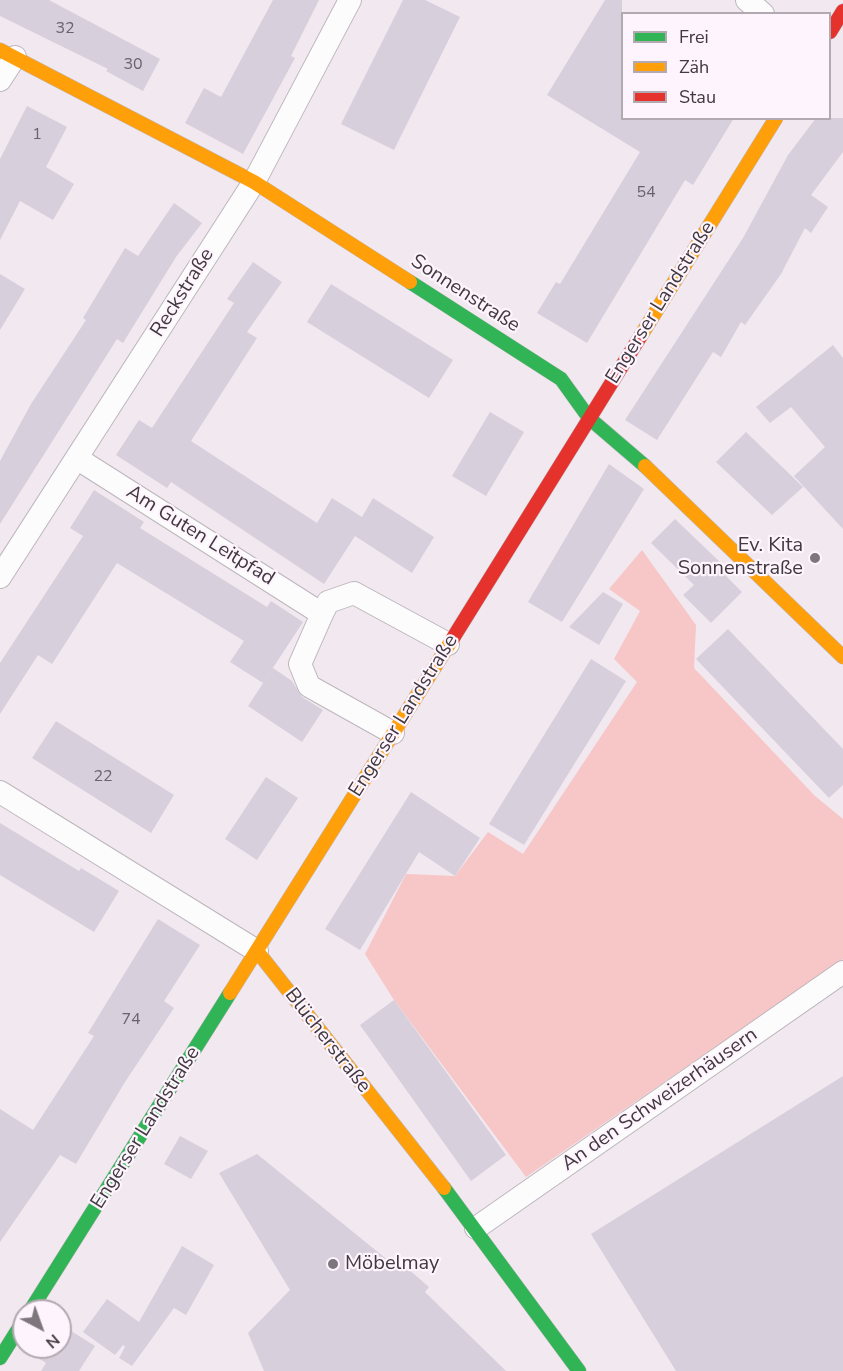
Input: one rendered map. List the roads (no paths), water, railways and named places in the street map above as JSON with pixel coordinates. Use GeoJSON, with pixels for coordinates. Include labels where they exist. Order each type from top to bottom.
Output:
{"type":"FeatureCollection","features":[{"type":"Feature","properties":{"kind":"street","name":"Reckstraße"},"geometry":{"type":"LineString","coordinates":[[0,576],[78,459],[254,182],[350,0]]}},
{"type":"Feature","properties":{"kind":"street"},"geometry":{"type":"LineString","coordinates":[[747,0],[761,12]]}},
{"type":"Feature","properties":{"kind":"street"},"geometry":{"type":"LineString","coordinates":[[831,30],[843,11]]}},
{"type":"Feature","properties":{"kind":"street","name":"Sonnenstraße"},"geometry":{"type":"LineString","coordinates":[[7,54],[254,182],[561,379],[589,418],[660,479],[843,657]]}},
{"type":"Feature","properties":{"kind":"street"},"geometry":{"type":"LineString","coordinates":[[0,80],[7,54]]}},
{"type":"Feature","properties":{"kind":"street","name":"Engerser Landstraße"},"geometry":{"type":"LineString","coordinates":[[38,1299],[775,120]]}},
{"type":"Feature","properties":{"kind":"street","name":"Am Guten Leitpfad"},"geometry":{"type":"LineString","coordinates":[[78,459],[322,614]]}},
{"type":"Feature","properties":{"kind":"street"},"geometry":{"type":"LineString","coordinates":[[393,733],[309,686],[300,664],[328,602],[354,593],[448,644]]}},
{"type":"Feature","properties":{"kind":"street","name":"Blücherstraße"},"geometry":{"type":"LineString","coordinates":[[0,792],[256,951],[476,1228],[579,1371]]}},
{"type":"Feature","properties":{"kind":"street","name":"An den Schweizerhäusern"},"geometry":{"type":"LineString","coordinates":[[476,1228],[843,972]]}},
{"type":"Feature","properties":{"kind":"place","name":"Ev. Kita Sonnenstraße"},"geometry":{"type":"Point","coordinates":[815,558]}},
{"type":"Feature","properties":{"kind":"place","name":"Möbelmay"},"geometry":{"type":"Point","coordinates":[333,1264]}}]}
